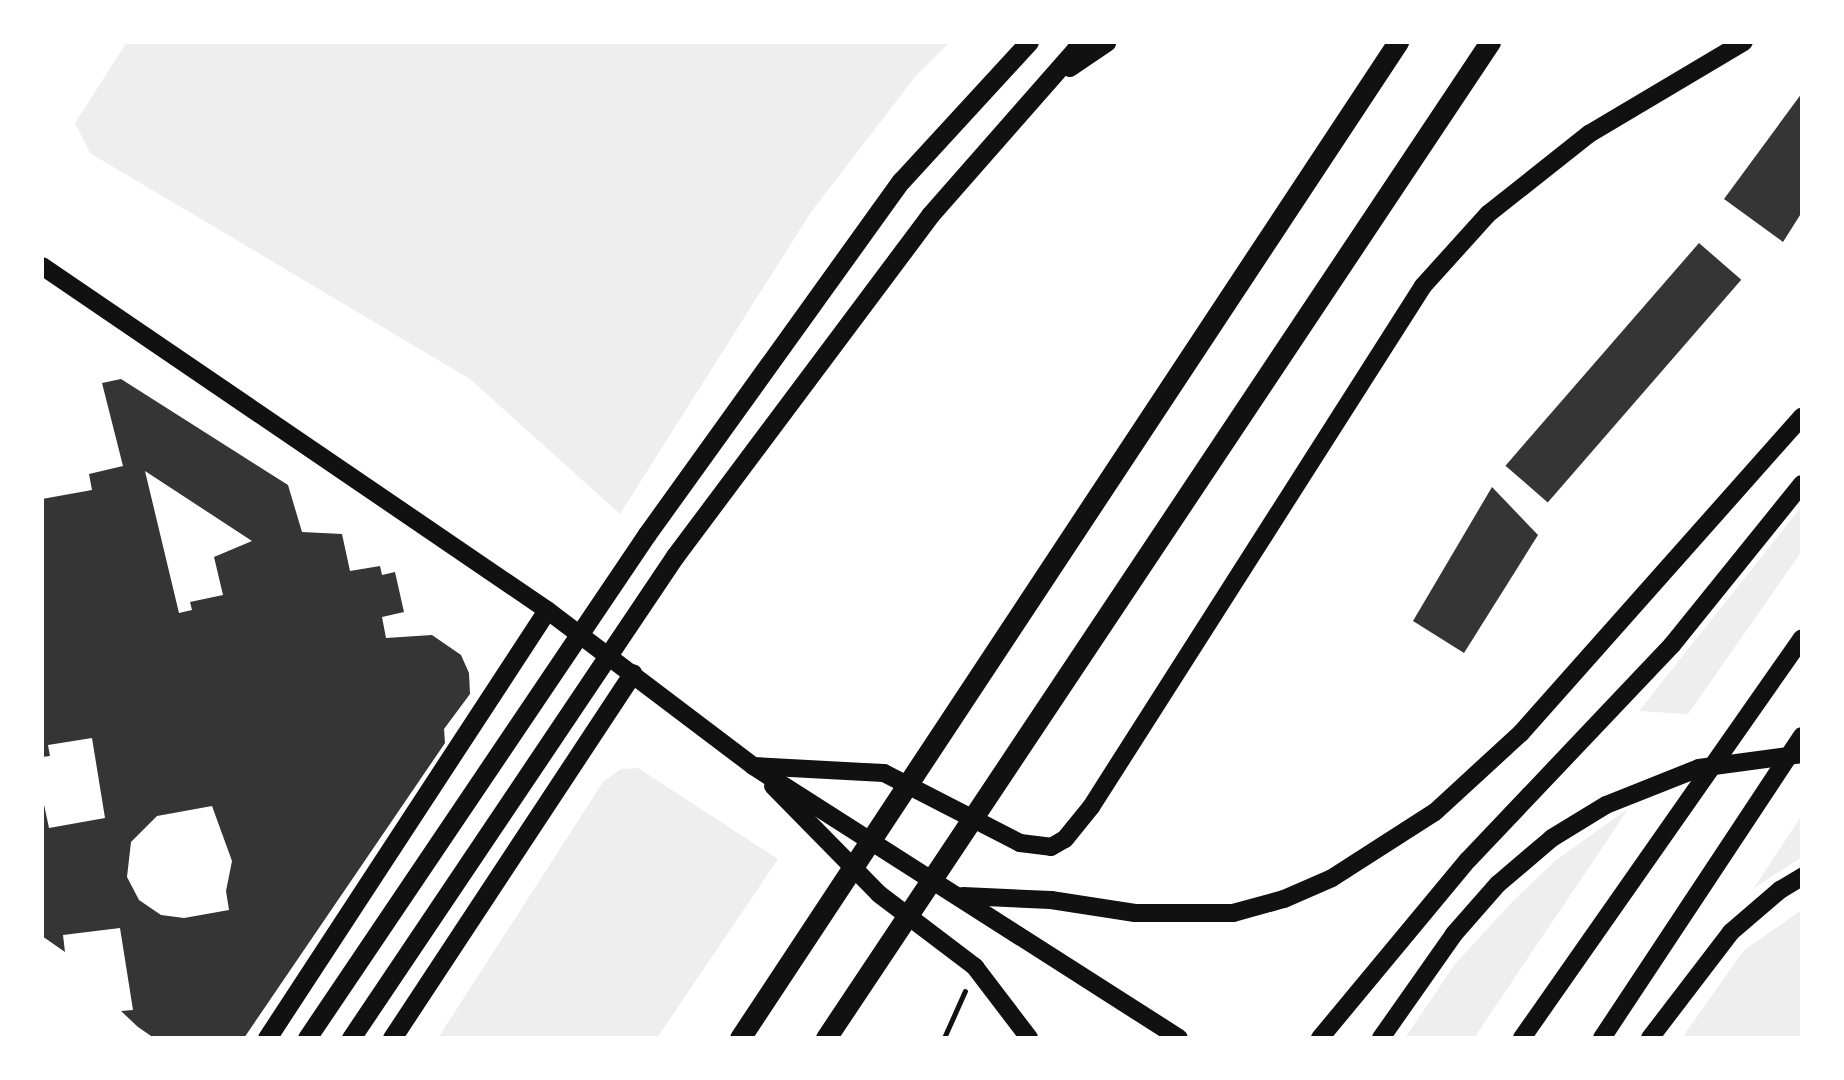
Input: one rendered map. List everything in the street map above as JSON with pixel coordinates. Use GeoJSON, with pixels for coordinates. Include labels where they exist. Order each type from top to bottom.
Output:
{"type":"FeatureCollection","features":[{"type":"Feature","properties":{"kind":"highway"},"geometry":{"type":"LineString","coordinates":[[307,1038],[647,534],[901,181],[1029,42]]}},
{"type":"Feature","properties":{"kind":"highway"},"geometry":{"type":"LineString","coordinates":[[351,1038],[675,556],[930,215],[1082,42]]}},
{"type":"Feature","properties":{"kind":"highway"},"geometry":{"type":"LineString","coordinates":[[1039,88],[1107,42]]}},
{"type":"Feature","properties":{"kind":"highway"},"geometry":{"type":"LineString","coordinates":[[740,1038],[1398,42]]}},
{"type":"Feature","properties":{"kind":"highway"},"geometry":{"type":"LineString","coordinates":[[826,1038],[1490,42]]}},
{"type":"Feature","properties":{"kind":"highway"},"geometry":{"type":"LineString","coordinates":[[267,1038],[547,610]]}},
{"type":"Feature","properties":{"kind":"highway"},"geometry":{"type":"LineString","coordinates":[[392,1038],[633,673]]}},
{"type":"Feature","properties":{"kind":"main road"},"geometry":{"type":"LineString","coordinates":[[753,766],[884,773],[1020,843],[1051,848],[1065,839],[1091,807],[1423,286],[1488,214],[1589,134],[1744,42]]}},
{"type":"Feature","properties":{"kind":"main road"},"geometry":{"type":"LineString","coordinates":[[42,266],[547,610],[753,766],[963,896],[1179,1038]]}},
{"type":"Feature","properties":{"kind":"main road"},"geometry":{"type":"LineString","coordinates":[[963,896],[1051,900],[1135,913],[1234,913],[1284,899],[1332,878],[1435,812],[1521,733],[1802,417]]}},
{"type":"Feature","properties":{"kind":"main road"},"geometry":{"type":"LineString","coordinates":[[1320,1038],[1468,860],[1672,645],[1802,484]]}},
{"type":"Feature","properties":{"kind":"main road"},"geometry":{"type":"LineString","coordinates":[[1527,1031],[1802,638]]}},
{"type":"Feature","properties":{"kind":"main road"},"geometry":{"type":"LineString","coordinates":[[1602,1038],[1802,736]]}},
{"type":"Feature","properties":{"kind":"main road"},"geometry":{"type":"LineString","coordinates":[[1381,1038],[1454,934],[1498,884],[1552,838],[1606,805],[1699,768],[1802,754]]}},
{"type":"Feature","properties":{"kind":"main road"},"geometry":{"type":"LineString","coordinates":[[753,766],[879,894],[975,967],[1029,1038]]}},
{"type":"Feature","properties":{"kind":"main road"},"geometry":{"type":"LineString","coordinates":[[1650,1038],[1731,932],[1780,890],[1802,877]]}},
{"type":"Feature","properties":{"kind":"path"},"geometry":{"type":"LineString","coordinates":[[944,1038],[975,967]]}},
{"type":"Feature","properties":{"kind":"shaded area"},"geometry":{"type":"Polygon","coordinates":[[[127,42],[950,42],[915,77],[811,212],[620,514],[470,379],[90,153],[75,123],[127,42]]]}},
{"type":"Feature","properties":{"kind":"shaded area"},"geometry":{"type":"Polygon","coordinates":[[[1802,506],[1802,551],[1688,714],[1639,711],[1802,506]]]}},
{"type":"Feature","properties":{"kind":"shaded area"},"geometry":{"type":"Polygon","coordinates":[[[638,768],[778,859],[657,1038],[438,1038],[603,782],[621,769],[638,768]]]}},
{"type":"Feature","properties":{"kind":"shaded area"},"geometry":{"type":"Polygon","coordinates":[[[1629,808],[1474,1038],[1405,1038],[1455,964],[1513,901],[1555,861],[1629,808]]]}},
{"type":"Feature","properties":{"kind":"shaded area"},"geometry":{"type":"Polygon","coordinates":[[[1802,815],[1802,857],[1754,888],[1802,815]]]}},
{"type":"Feature","properties":{"kind":"shaded area"},"geometry":{"type":"Polygon","coordinates":[[[1802,910],[1802,1038],[1682,1038],[1744,950],[1802,910]]]}},
{"type":"Feature","properties":{"kind":"building"},"geometry":{"type":"Polygon","coordinates":[[[1802,93],[1802,212],[1783,242],[1724,199],[1802,93]]]}},
{"type":"Feature","properties":{"kind":"building"},"geometry":{"type":"Polygon","coordinates":[[[1699,243],[1741,280],[1548,502],[1505,466],[1699,243]]]}},
{"type":"Feature","properties":{"kind":"building"},"geometry":{"type":"Polygon","coordinates":[[[121,379],[288,485],[302,532],[342,534],[350,571],[380,566],[382,575],[395,572],[404,612],[382,617],[386,638],[432,635],[461,655],[469,673],[470,694],[444,729],[445,743],[244,1038],[154,1038],[138,1027],[121,1011],[133,1010],[120,928],[63,935],[65,952],[42,936],[42,795],[49,828],[105,818],[92,738],[48,745],[50,756],[42,757],[42,499],[92,490],[89,474],[123,466],[102,383],[121,379]],[[145,471],[179,613],[192,610],[190,602],[223,595],[214,557],[252,541],[145,471]],[[212,806],[157,816],[131,842],[127,877],[139,900],[161,915],[184,918],[229,910],[226,891],[232,861],[212,806]]]}},
{"type":"Feature","properties":{"kind":"building"},"geometry":{"type":"Polygon","coordinates":[[[1492,487],[1538,535],[1464,653],[1413,621],[1492,487]]]}}]}
